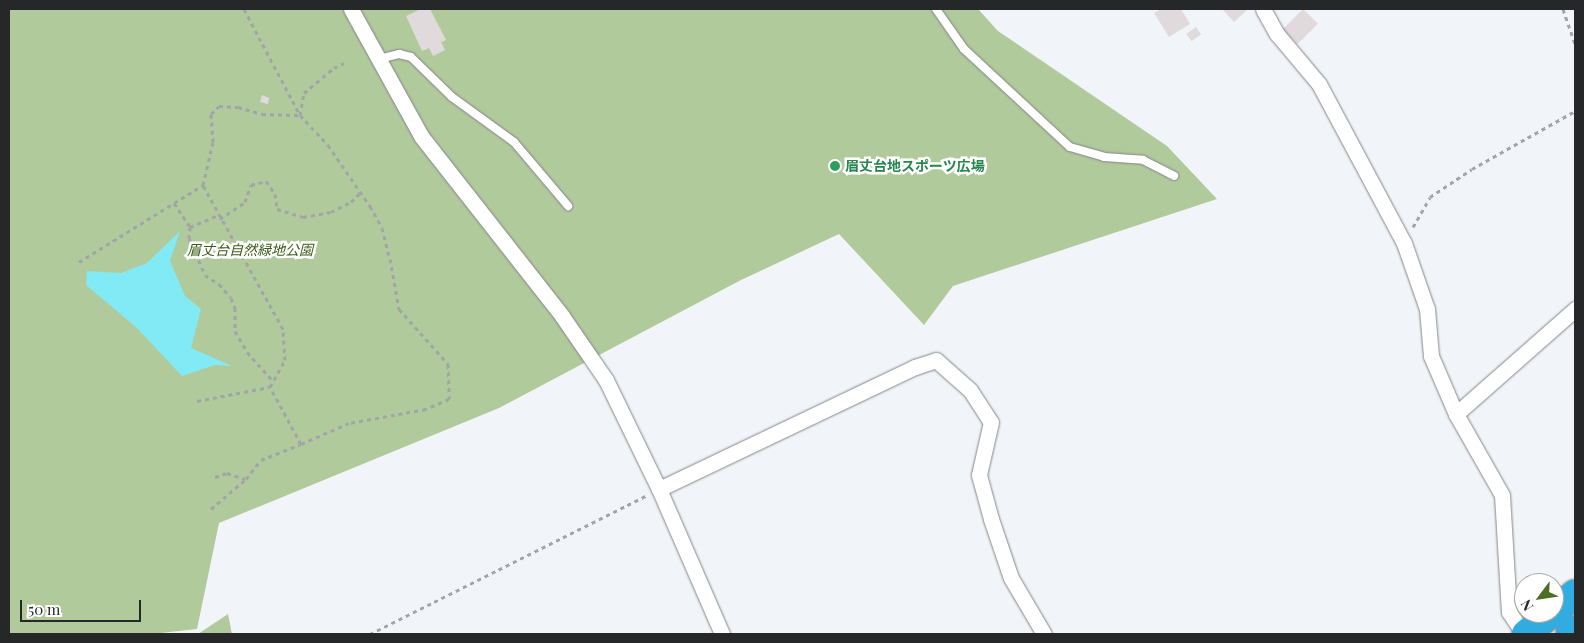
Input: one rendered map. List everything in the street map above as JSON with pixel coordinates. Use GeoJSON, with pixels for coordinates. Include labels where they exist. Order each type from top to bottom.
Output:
{"type":"FeatureCollection","features":[{"type":"Feature","properties":{"kind":"highway"},"geometry":{"type":"LineString","coordinates":[[1564,603],[1575,594]]}},
{"type":"Feature","properties":{"kind":"highway"},"geometry":{"type":"LineString","coordinates":[[1525,634],[1539,623]]}},
{"type":"Feature","properties":{"kind":"highway"},"geometry":{"type":"LineString","coordinates":[[1570,634],[1575,630]]}},
{"type":"Feature","properties":{"kind":"street"},"geometry":{"type":"LineString","coordinates":[[352,9],[421,136],[562,316],[606,380],[658,489],[722,634]]}},
{"type":"Feature","properties":{"kind":"street"},"geometry":{"type":"LineString","coordinates":[[1263,9],[1277,34],[1319,84],[1404,243],[1427,309],[1431,356],[1456,414],[1502,495],[1509,612],[1525,634]]}},
{"type":"Feature","properties":{"kind":"street"},"geometry":{"type":"LineString","coordinates":[[1456,414],[1575,308]]}},
{"type":"Feature","properties":{"kind":"street"},"geometry":{"type":"LineString","coordinates":[[658,489],[915,367],[936,360],[970,390],[991,422],[979,475],[990,519],[1011,578],[1044,634]]}},
{"type":"Feature","properties":{"kind":"lane"},"geometry":{"type":"LineString","coordinates":[[936,9],[964,49],[1070,146],[1104,157],[1143,160],[1174,176]]}},
{"type":"Feature","properties":{"kind":"lane"},"geometry":{"type":"LineString","coordinates":[[379,59],[399,54],[411,57],[459,103],[514,142],[568,206]]}},
{"type":"Feature","properties":{"kind":"path"},"geometry":{"type":"LineString","coordinates":[[212,510],[246,479],[261,460],[349,423],[426,409],[449,399],[448,364],[399,309],[382,228],[361,192],[328,145],[300,115],[244,9]]}},
{"type":"Feature","properties":{"kind":"path"},"geometry":{"type":"LineString","coordinates":[[1563,9],[1575,43]]}},
{"type":"Feature","properties":{"kind":"path"},"geometry":{"type":"LineString","coordinates":[[300,115],[304,93],[334,68],[344,63]]}},
{"type":"Feature","properties":{"kind":"path"},"geometry":{"type":"LineString","coordinates":[[197,401],[270,387],[285,360],[283,329],[203,186],[213,142],[212,114],[219,106],[238,107],[262,114],[300,115]]}},
{"type":"Feature","properties":{"kind":"path"},"geometry":{"type":"LineString","coordinates":[[1404,243],[1430,197],[1472,170],[1575,111]]}},
{"type":"Feature","properties":{"kind":"path"},"geometry":{"type":"LineString","coordinates":[[220,219],[245,202],[251,185],[266,182],[275,194],[277,209],[304,217],[332,212],[351,202],[361,192]]}},
{"type":"Feature","properties":{"kind":"path"},"geometry":{"type":"LineString","coordinates":[[79,262],[203,186]]}},
{"type":"Feature","properties":{"kind":"path"},"geometry":{"type":"LineString","coordinates":[[174,203],[190,227],[189,238],[205,275],[220,284],[231,298],[235,308],[236,331],[247,352],[273,382]]}},
{"type":"Feature","properties":{"kind":"path"},"geometry":{"type":"LineString","coordinates":[[190,227],[218,215]]}},
{"type":"Feature","properties":{"kind":"path"},"geometry":{"type":"LineString","coordinates":[[270,387],[301,444]]}},
{"type":"Feature","properties":{"kind":"path"},"geometry":{"type":"LineString","coordinates":[[215,477],[226,473],[246,479]]}},
{"type":"Feature","properties":{"kind":"path"},"geometry":{"type":"LineString","coordinates":[[370,634],[608,517],[658,489]]}},
{"type":"Feature","properties":{"kind":"green space","name":"眉丈台自然緑地公園"},"geometry":{"type":"Polygon","coordinates":[[[9,9],[978,9],[998,31],[1167,146],[1217,199],[953,286],[924,325],[839,234],[741,280],[499,408],[219,523],[197,629],[152,634],[9,634],[9,9]]]}},
{"type":"Feature","properties":{"kind":"green space"},"geometry":{"type":"Polygon","coordinates":[[[228,614],[232,634],[198,634],[228,614]]]}},
{"type":"Feature","properties":{"kind":"water"},"geometry":{"type":"Polygon","coordinates":[[[180,231],[170,261],[185,296],[201,309],[191,348],[232,366],[215,365],[182,376],[137,328],[86,285],[87,271],[121,273],[147,263],[180,231]]]}},
{"type":"Feature","properties":{"kind":"building"},"geometry":{"type":"Polygon","coordinates":[[[421,9],[430,9],[446,40],[441,42],[445,50],[433,56],[429,48],[422,51],[406,16],[421,9]]]}},
{"type":"Feature","properties":{"kind":"building"},"geometry":{"type":"Polygon","coordinates":[[[1161,9],[1181,9],[1190,24],[1169,37],[1154,13],[1161,9]]]}},
{"type":"Feature","properties":{"kind":"building"},"geometry":{"type":"Polygon","coordinates":[[[1222,9],[1246,9],[1247,10],[1234,22],[1222,9]]]}},
{"type":"Feature","properties":{"kind":"building"},"geometry":{"type":"Polygon","coordinates":[[[1303,9],[1318,24],[1297,44],[1282,30],[1303,9]]]}},
{"type":"Feature","properties":{"kind":"building"},"geometry":{"type":"Polygon","coordinates":[[[1196,27],[1201,34],[1192,41],[1186,34],[1196,27]]]}},
{"type":"Feature","properties":{"kind":"building"},"geometry":{"type":"Polygon","coordinates":[[[262,95],[269,98],[268,104],[260,102],[262,95]]]}},
{"type":"Feature","properties":{"kind":"place","name":"眉丈台地スポーツ広場"},"geometry":{"type":"Point","coordinates":[835,166]}}]}
